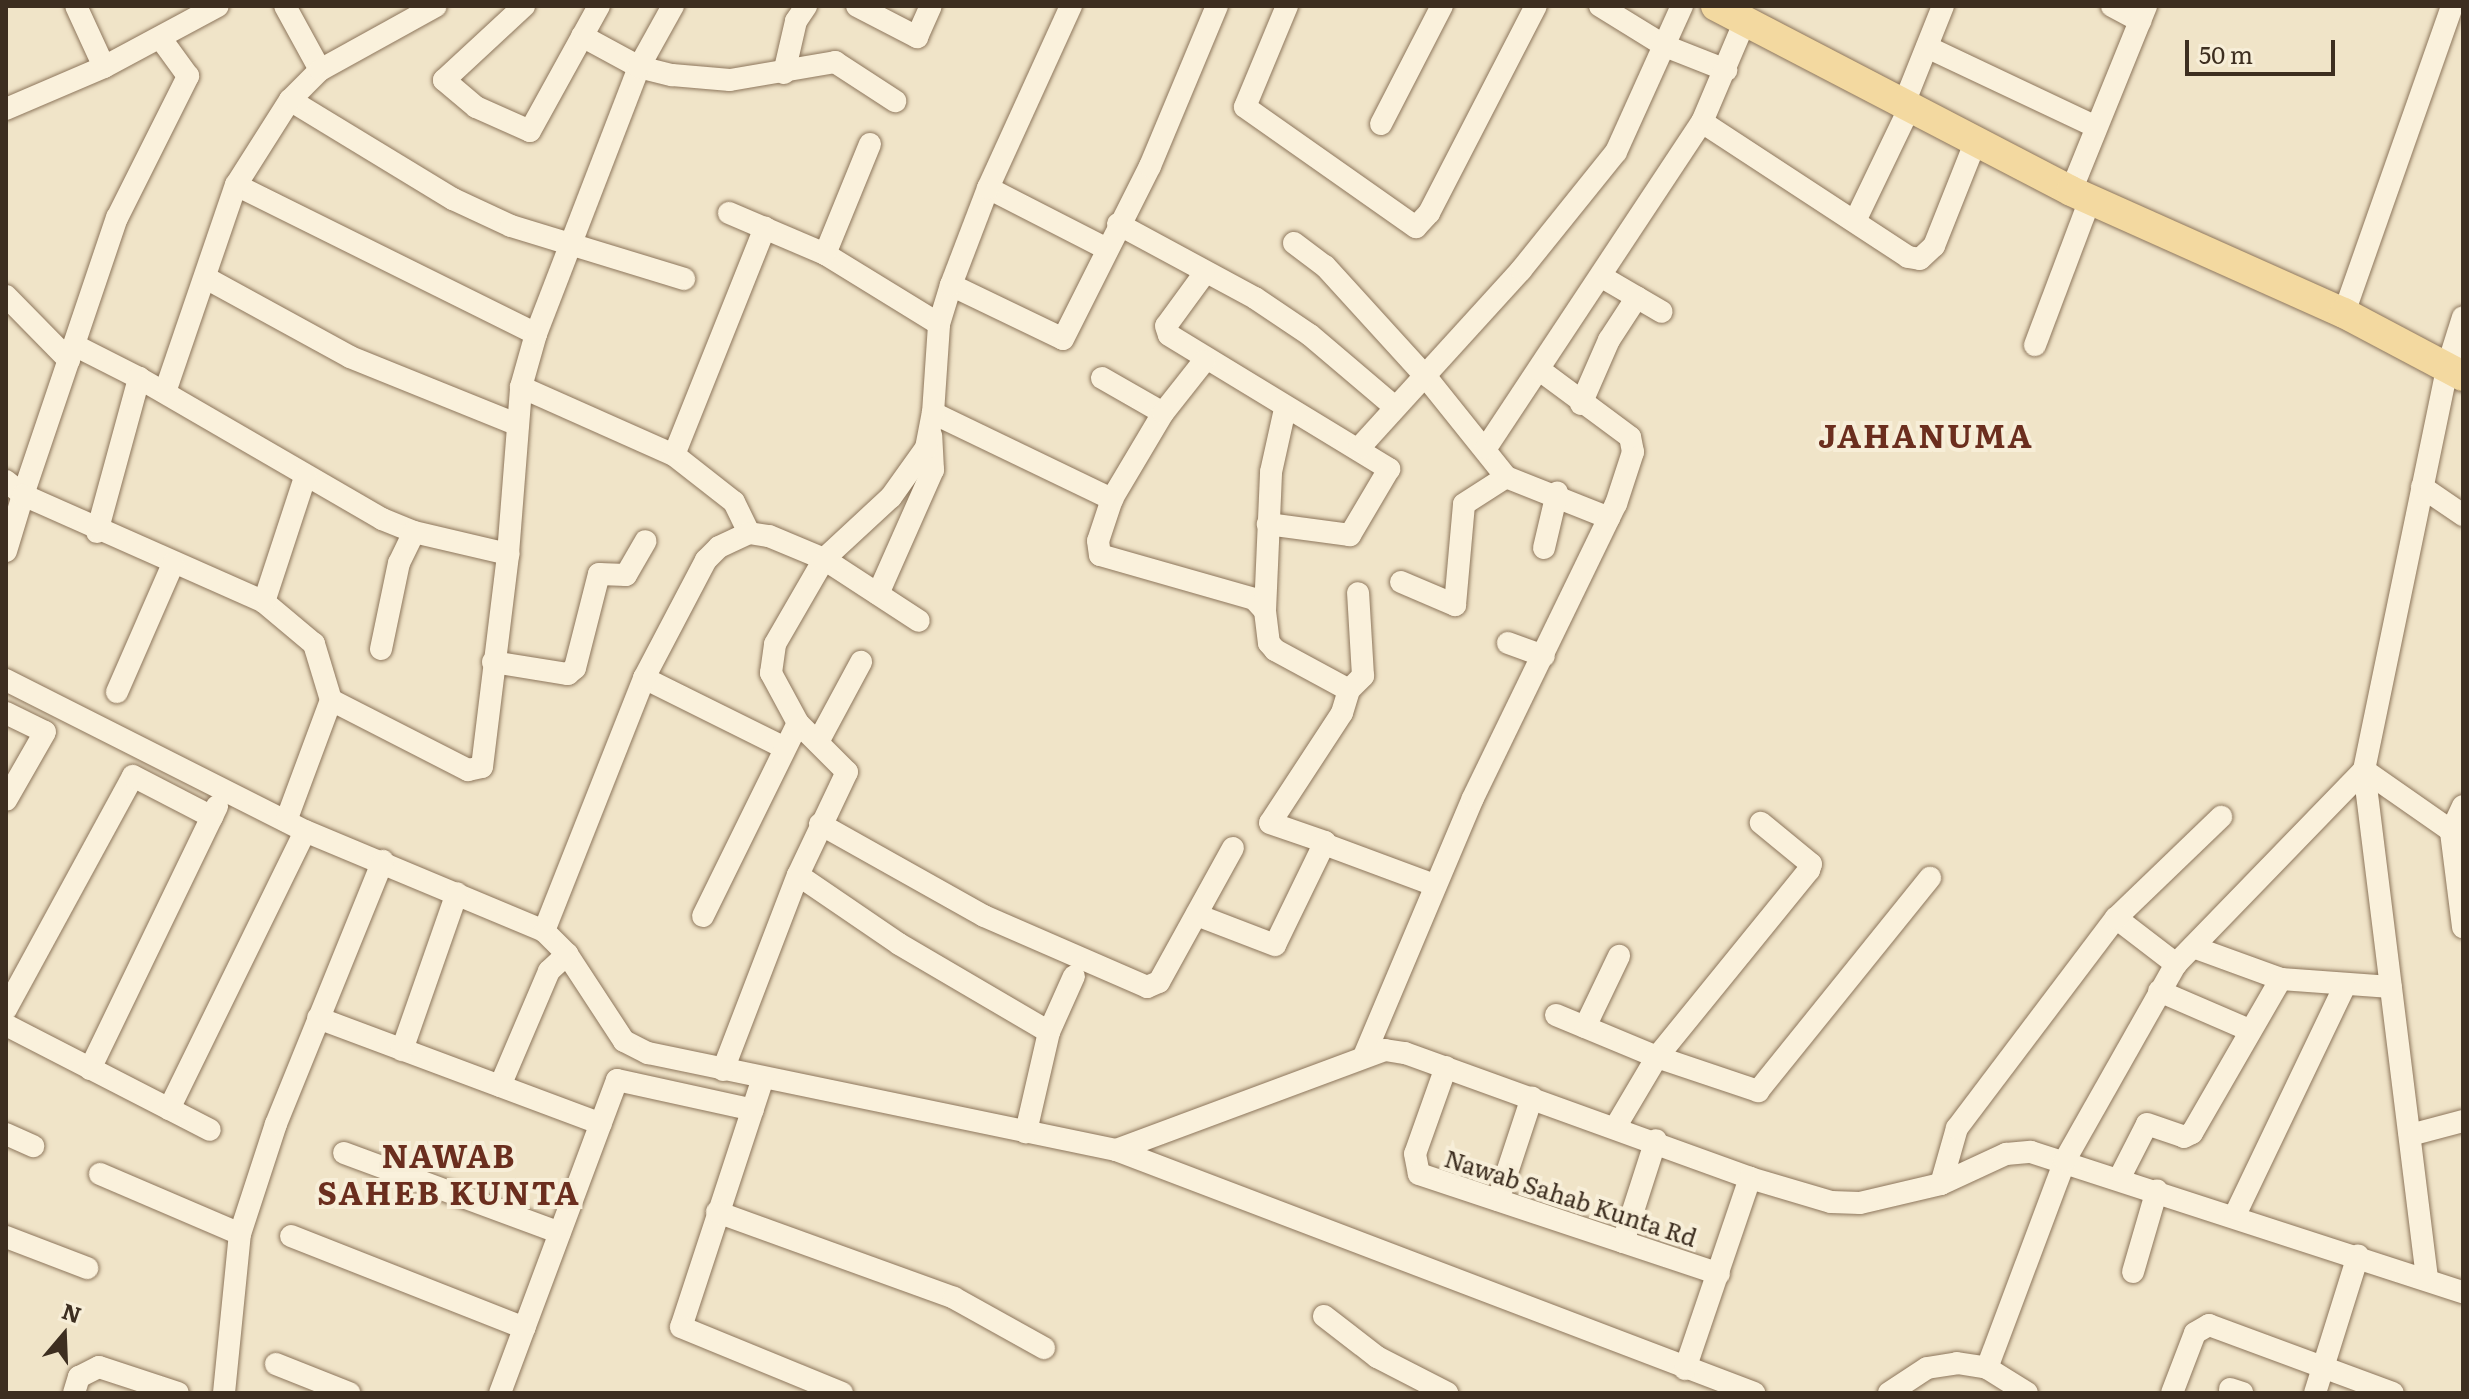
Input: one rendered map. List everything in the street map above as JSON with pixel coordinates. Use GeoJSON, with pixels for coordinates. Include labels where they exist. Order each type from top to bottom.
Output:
{"type":"FeatureCollection","features":[{"type":"Feature","properties":{"kind":"main road"},"geometry":{"type":"LineString","coordinates":[[1716,6],[1975,143],[2344,313],[2455,372]]}},
{"type":"Feature","properties":{"kind":"street"},"geometry":{"type":"LineString","coordinates":[[76,6],[104,67]]}},
{"type":"Feature","properties":{"kind":"street"},"geometry":{"type":"LineString","coordinates":[[6,109],[104,67],[218,6]]}},
{"type":"Feature","properties":{"kind":"street"},"geometry":{"type":"LineString","coordinates":[[285,6],[320,70]]}},
{"type":"Feature","properties":{"kind":"street"},"geometry":{"type":"LineString","coordinates":[[165,392],[236,185],[290,100],[320,70],[436,6]]}},
{"type":"Feature","properties":{"kind":"street"},"geometry":{"type":"LineString","coordinates":[[524,6],[444,80],[455,93],[508,124],[530,131],[599,6]]}},
{"type":"Feature","properties":{"kind":"street"},"geometry":{"type":"LineString","coordinates":[[331,700],[476,772],[484,762],[493,662],[508,554],[521,387],[568,244],[639,67],[673,6]]}},
{"type":"Feature","properties":{"kind":"street"},"geometry":{"type":"LineString","coordinates":[[784,73],[796,21],[806,6]]}},
{"type":"Feature","properties":{"kind":"street"},"geometry":{"type":"LineString","coordinates":[[857,6],[917,37],[931,6]]}},
{"type":"Feature","properties":{"kind":"street"},"geometry":{"type":"LineString","coordinates":[[723,1070],[798,875],[847,772],[798,723],[771,673],[771,659],[824,559],[900,487],[926,448],[939,324],[951,285],[988,188],[1071,6]]}},
{"type":"Feature","properties":{"kind":"street"},"geometry":{"type":"LineString","coordinates":[[951,285],[1063,339],[1105,248],[1150,166],[1217,6]]}},
{"type":"Feature","properties":{"kind":"street"},"geometry":{"type":"LineString","coordinates":[[1287,6],[1245,107],[1416,227],[1429,213],[1536,6]]}},
{"type":"Feature","properties":{"kind":"street"},"geometry":{"type":"LineString","coordinates":[[1381,124],[1442,6]]}},
{"type":"Feature","properties":{"kind":"street"},"geometry":{"type":"LineString","coordinates":[[1600,6],[1665,46],[1726,70]]}},
{"type":"Feature","properties":{"kind":"street"},"geometry":{"type":"LineString","coordinates":[[1360,447],[1426,377],[1616,152],[1682,6]]}},
{"type":"Feature","properties":{"kind":"street"},"geometry":{"type":"LineString","coordinates":[[1856,219],[1906,108],[1943,6]]}},
{"type":"Feature","properties":{"kind":"street"},"geometry":{"type":"LineString","coordinates":[[2035,345],[2081,194],[2096,127],[2143,13],[2112,6]]}},
{"type":"Feature","properties":{"kind":"street"},"geometry":{"type":"LineString","coordinates":[[2344,313],[2452,6]]}},
{"type":"Feature","properties":{"kind":"street"},"geometry":{"type":"LineString","coordinates":[[1486,448],[1541,371],[1702,122],[1744,23]]}},
{"type":"Feature","properties":{"kind":"street"},"geometry":{"type":"LineString","coordinates":[[582,36],[639,67],[730,80],[835,62],[895,101]]}},
{"type":"Feature","properties":{"kind":"street"},"geometry":{"type":"LineString","coordinates":[[6,551],[14,488],[71,352],[117,218],[188,76],[161,39]]}},
{"type":"Feature","properties":{"kind":"street"},"geometry":{"type":"LineString","coordinates":[[1927,47],[2096,127]]}},
{"type":"Feature","properties":{"kind":"street"},"geometry":{"type":"LineString","coordinates":[[290,100],[453,199],[511,226],[684,279]]}},
{"type":"Feature","properties":{"kind":"street"},"geometry":{"type":"LineString","coordinates":[[1702,122],[1856,219],[1908,257],[1927,257],[1975,143]]}},
{"type":"Feature","properties":{"kind":"street"},"geometry":{"type":"LineString","coordinates":[[825,254],[870,144]]}},
{"type":"Feature","properties":{"kind":"street"},"geometry":{"type":"LineString","coordinates":[[236,185],[536,334]]}},
{"type":"Feature","properties":{"kind":"street"},"geometry":{"type":"LineString","coordinates":[[988,188],[1105,248]]}},
{"type":"Feature","properties":{"kind":"street"},"geometry":{"type":"LineString","coordinates":[[729,213],[825,254],[939,324]]}},
{"type":"Feature","properties":{"kind":"street"},"geometry":{"type":"LineString","coordinates":[[1118,224],[1204,274],[1255,298],[1310,335],[1395,407]]}},
{"type":"Feature","properties":{"kind":"street"},"geometry":{"type":"LineString","coordinates":[[674,455],[765,228]]}},
{"type":"Feature","properties":{"kind":"street"},"geometry":{"type":"LineString","coordinates":[[1294,243],[1325,266],[1426,377],[1486,448],[1506,477],[1557,493],[1609,518]]}},
{"type":"Feature","properties":{"kind":"street"},"geometry":{"type":"LineString","coordinates":[[1204,274],[1165,331],[1204,361],[1285,409],[1360,447],[1390,474],[1350,535],[1268,524]]}},
{"type":"Feature","properties":{"kind":"street"},"geometry":{"type":"LineString","coordinates":[[1602,277],[1662,312]]}},
{"type":"Feature","properties":{"kind":"street"},"geometry":{"type":"LineString","coordinates":[[206,278],[350,357],[518,425]]}},
{"type":"Feature","properties":{"kind":"street"},"geometry":{"type":"LineString","coordinates":[[6,296],[71,352],[139,378],[305,477],[414,532],[508,554]]}},
{"type":"Feature","properties":{"kind":"street"},"geometry":{"type":"LineString","coordinates":[[1581,404],[1609,340],[1637,297]]}},
{"type":"Feature","properties":{"kind":"street"},"geometry":{"type":"LineString","coordinates":[[2427,1278],[2364,770],[2422,487],[2455,372],[2463,317]]}},
{"type":"Feature","properties":{"kind":"street"},"geometry":{"type":"LineString","coordinates":[[1204,361],[1163,413],[1112,499],[1098,541],[1100,555],[1247,596],[1265,611]]}},
{"type":"Feature","properties":{"kind":"street"},"geometry":{"type":"LineString","coordinates":[[1364,1056],[1434,885],[1627,475],[1633,440],[1581,404],[1541,371]]}},
{"type":"Feature","properties":{"kind":"street"},"geometry":{"type":"LineString","coordinates":[[97,532],[139,378]]}},
{"type":"Feature","properties":{"kind":"street"},"geometry":{"type":"LineString","coordinates":[[1102,378],[1163,413]]}},
{"type":"Feature","properties":{"kind":"street"},"geometry":{"type":"LineString","coordinates":[[521,387],[674,455],[734,502],[749,533]]}},
{"type":"Feature","properties":{"kind":"street"},"geometry":{"type":"LineString","coordinates":[[1285,409],[1276,436],[1268,524],[1265,611],[1269,643],[1275,650],[1349,690]]}},
{"type":"Feature","properties":{"kind":"street"},"geometry":{"type":"LineString","coordinates":[[931,422],[1112,499]]}},
{"type":"Feature","properties":{"kind":"street"},"geometry":{"type":"LineString","coordinates":[[878,594],[933,470],[936,447],[931,422]]}},
{"type":"Feature","properties":{"kind":"street"},"geometry":{"type":"LineString","coordinates":[[264,602],[305,477]]}},
{"type":"Feature","properties":{"kind":"street"},"geometry":{"type":"LineString","coordinates":[[1401,582],[1455,605],[1464,504],[1506,477]]}},
{"type":"Feature","properties":{"kind":"street"},"geometry":{"type":"LineString","coordinates":[[2422,487],[2463,515]]}},
{"type":"Feature","properties":{"kind":"street"},"geometry":{"type":"LineString","coordinates":[[14,488],[97,532],[264,602],[314,644],[331,700],[295,826],[169,1109]]}},
{"type":"Feature","properties":{"kind":"street"},"geometry":{"type":"LineString","coordinates":[[1544,548],[1557,493]]}},
{"type":"Feature","properties":{"kind":"street"},"geometry":{"type":"LineString","coordinates":[[381,649],[399,563],[414,532]]}},
{"type":"Feature","properties":{"kind":"street"},"geometry":{"type":"LineString","coordinates":[[544,931],[644,678],[706,560],[719,547],[749,533],[824,559],[919,621]]}},
{"type":"Feature","properties":{"kind":"street"},"geometry":{"type":"LineString","coordinates":[[493,662],[568,674],[575,668],[599,574],[626,575],[646,541]]}},
{"type":"Feature","properties":{"kind":"street"},"geometry":{"type":"LineString","coordinates":[[117,692],[173,564]]}},
{"type":"Feature","properties":{"kind":"street"},"geometry":{"type":"LineString","coordinates":[[1358,593],[1363,676],[1349,690],[1342,713],[1270,823],[1434,885]]}},
{"type":"Feature","properties":{"kind":"street"},"geometry":{"type":"LineString","coordinates":[[1508,643],[1544,656]]}},
{"type":"Feature","properties":{"kind":"street"},"geometry":{"type":"LineString","coordinates":[[818,742],[861,662]]}},
{"type":"Feature","properties":{"kind":"street"},"geometry":{"type":"LineString","coordinates":[[644,678],[785,748]]}},
{"type":"Feature","properties":{"kind":"street"},"geometry":{"type":"LineString","coordinates":[[6,680],[295,826],[544,931],[567,954],[624,1041],[648,1053],[1116,1150],[1695,1379],[1754,1393]]}},
{"type":"Feature","properties":{"kind":"street"},"geometry":{"type":"LineString","coordinates":[[6,713],[45,732],[6,800]]}},
{"type":"Feature","properties":{"kind":"street"},"geometry":{"type":"LineString","coordinates":[[703,916],[798,723]]}},
{"type":"Feature","properties":{"kind":"street"},"geometry":{"type":"LineString","coordinates":[[2364,770],[2457,836]]}},
{"type":"Feature","properties":{"kind":"street"},"geometry":{"type":"LineString","coordinates":[[1987,1368],[2065,1160],[2176,964],[2364,770]]}},
{"type":"Feature","properties":{"kind":"street"},"geometry":{"type":"LineString","coordinates":[[6,1009],[133,776],[212,817]]}},
{"type":"Feature","properties":{"kind":"street"},"geometry":{"type":"LineString","coordinates":[[90,1069],[225,790]]}},
{"type":"Feature","properties":{"kind":"street"},"geometry":{"type":"LineString","coordinates":[[2463,806],[2457,836],[2463,927]]}},
{"type":"Feature","properties":{"kind":"street"},"geometry":{"type":"LineString","coordinates":[[1941,1184],[1957,1128],[2116,918],[2221,817]]}},
{"type":"Feature","properties":{"kind":"street"},"geometry":{"type":"LineString","coordinates":[[1616,1126],[1657,1057],[1809,870],[1811,864],[1761,823]]}},
{"type":"Feature","properties":{"kind":"street"},"geometry":{"type":"LineString","coordinates":[[820,824],[984,916],[1147,987],[1159,982],[1233,848]]}},
{"type":"Feature","properties":{"kind":"street"},"geometry":{"type":"LineString","coordinates":[[1197,915],[1272,947],[1324,844]]}},
{"type":"Feature","properties":{"kind":"street"},"geometry":{"type":"LineString","coordinates":[[224,1393],[240,1234],[318,1018],[383,861]]}},
{"type":"Feature","properties":{"kind":"street"},"geometry":{"type":"LineString","coordinates":[[798,875],[899,944],[1049,1032]]}},
{"type":"Feature","properties":{"kind":"street"},"geometry":{"type":"LineString","coordinates":[[1556,1015],[1657,1057],[1758,1091],[1930,878]]}},
{"type":"Feature","properties":{"kind":"street"},"geometry":{"type":"LineString","coordinates":[[402,1050],[457,893]]}},
{"type":"Feature","properties":{"kind":"street"},"geometry":{"type":"LineString","coordinates":[[2116,918],[2176,964]]}},
{"type":"Feature","properties":{"kind":"street"},"geometry":{"type":"LineString","coordinates":[[2193,947],[2281,979],[2344,987],[2391,987]]}},
{"type":"Feature","properties":{"kind":"street"},"geometry":{"type":"LineString","coordinates":[[500,1086],[549,971],[567,954]]}},
{"type":"Feature","properties":{"kind":"street"},"geometry":{"type":"LineString","coordinates":[[1585,1027],[1619,956]]}},
{"type":"Feature","properties":{"kind":"street"},"geometry":{"type":"LineString","coordinates":[[1026,1132],[1049,1032],[1074,976]]}},
{"type":"Feature","properties":{"kind":"street"},"geometry":{"type":"LineString","coordinates":[[2120,1177],[2147,1124],[2184,1137],[2192,1133],[2281,979]]}},
{"type":"Feature","properties":{"kind":"street"},"geometry":{"type":"LineString","coordinates":[[2235,1215],[2344,987]]}},
{"type":"Feature","properties":{"kind":"street"},"geometry":{"type":"LineString","coordinates":[[2159,991],[2249,1030]]}},
{"type":"Feature","properties":{"kind":"street"},"geometry":{"type":"LineString","coordinates":[[318,1018],[601,1124]]}},
{"type":"Feature","properties":{"kind":"street"},"geometry":{"type":"LineString","coordinates":[[6,1025],[210,1130]]}},
{"type":"Feature","properties":{"kind":"street"},"geometry":{"type":"LineString","coordinates":[[1116,1150],[1364,1056],[1405,1053],[1656,1140],[1750,1178],[1831,1202],[1860,1203],[1941,1184],[2018,1151],[2065,1160],[2120,1177],[2463,1292]]}},
{"type":"Feature","properties":{"kind":"street","name":"Nawab Sahab Kunta Rd"},"geometry":{"type":"LineString","coordinates":[[1446,1067],[1415,1154],[1415,1168],[1419,1174],[1719,1274],[1695,1379]]}},
{"type":"Feature","properties":{"kind":"street"},"geometry":{"type":"LineString","coordinates":[[763,1078],[681,1327],[842,1393]]}},
{"type":"Feature","properties":{"kind":"street"},"geometry":{"type":"LineString","coordinates":[[500,1393],[601,1124],[621,1079],[753,1110]]}},
{"type":"Feature","properties":{"kind":"street"},"geometry":{"type":"LineString","coordinates":[[1498,1200],[1532,1097]]}},
{"type":"Feature","properties":{"kind":"street"},"geometry":{"type":"LineString","coordinates":[[2410,1135],[2463,1121]]}},
{"type":"Feature","properties":{"kind":"street"},"geometry":{"type":"LineString","coordinates":[[6,1134],[33,1146]]}},
{"type":"Feature","properties":{"kind":"street"},"geometry":{"type":"LineString","coordinates":[[1623,1242],[1656,1140]]}},
{"type":"Feature","properties":{"kind":"street"},"geometry":{"type":"LineString","coordinates":[[344,1153],[560,1233]]}},
{"type":"Feature","properties":{"kind":"street"},"geometry":{"type":"LineString","coordinates":[[100,1174],[240,1234]]}},
{"type":"Feature","properties":{"kind":"street"},"geometry":{"type":"LineString","coordinates":[[1719,1274],[1750,1178]]}},
{"type":"Feature","properties":{"kind":"street"},"geometry":{"type":"LineString","coordinates":[[2133,1272],[2157,1190]]}},
{"type":"Feature","properties":{"kind":"street"},"geometry":{"type":"LineString","coordinates":[[717,1212],[954,1298],[1044,1348]]}},
{"type":"Feature","properties":{"kind":"street"},"geometry":{"type":"LineString","coordinates":[[291,1236],[525,1328]]}},
{"type":"Feature","properties":{"kind":"street"},"geometry":{"type":"LineString","coordinates":[[6,1237],[87,1268]]}},
{"type":"Feature","properties":{"kind":"street"},"geometry":{"type":"LineString","coordinates":[[2315,1393],[2358,1256]]}},
{"type":"Feature","properties":{"kind":"street"},"geometry":{"type":"LineString","coordinates":[[1324,1316],[1377,1357],[1447,1393]]}},
{"type":"Feature","properties":{"kind":"street"},"geometry":{"type":"LineString","coordinates":[[2172,1393],[2195,1333],[2209,1325],[2393,1393]]}},
{"type":"Feature","properties":{"kind":"street"},"geometry":{"type":"LineString","coordinates":[[1889,1393],[1927,1368],[1957,1363],[1987,1368],[2027,1393]]}},
{"type":"Feature","properties":{"kind":"street"},"geometry":{"type":"LineString","coordinates":[[276,1364],[349,1393]]}},
{"type":"Feature","properties":{"kind":"street"},"geometry":{"type":"LineString","coordinates":[[74,1393],[79,1377],[99,1367],[178,1393]]}},
{"type":"Feature","properties":{"kind":"district","name":"JAHANUMA"},"geometry":{"type":"Point","coordinates":[1926,434]}},
{"type":"Feature","properties":{"kind":"district","name":"NAWAB SAHEB KUNTA"},"geometry":{"type":"Point","coordinates":[449,1174]}}]}
